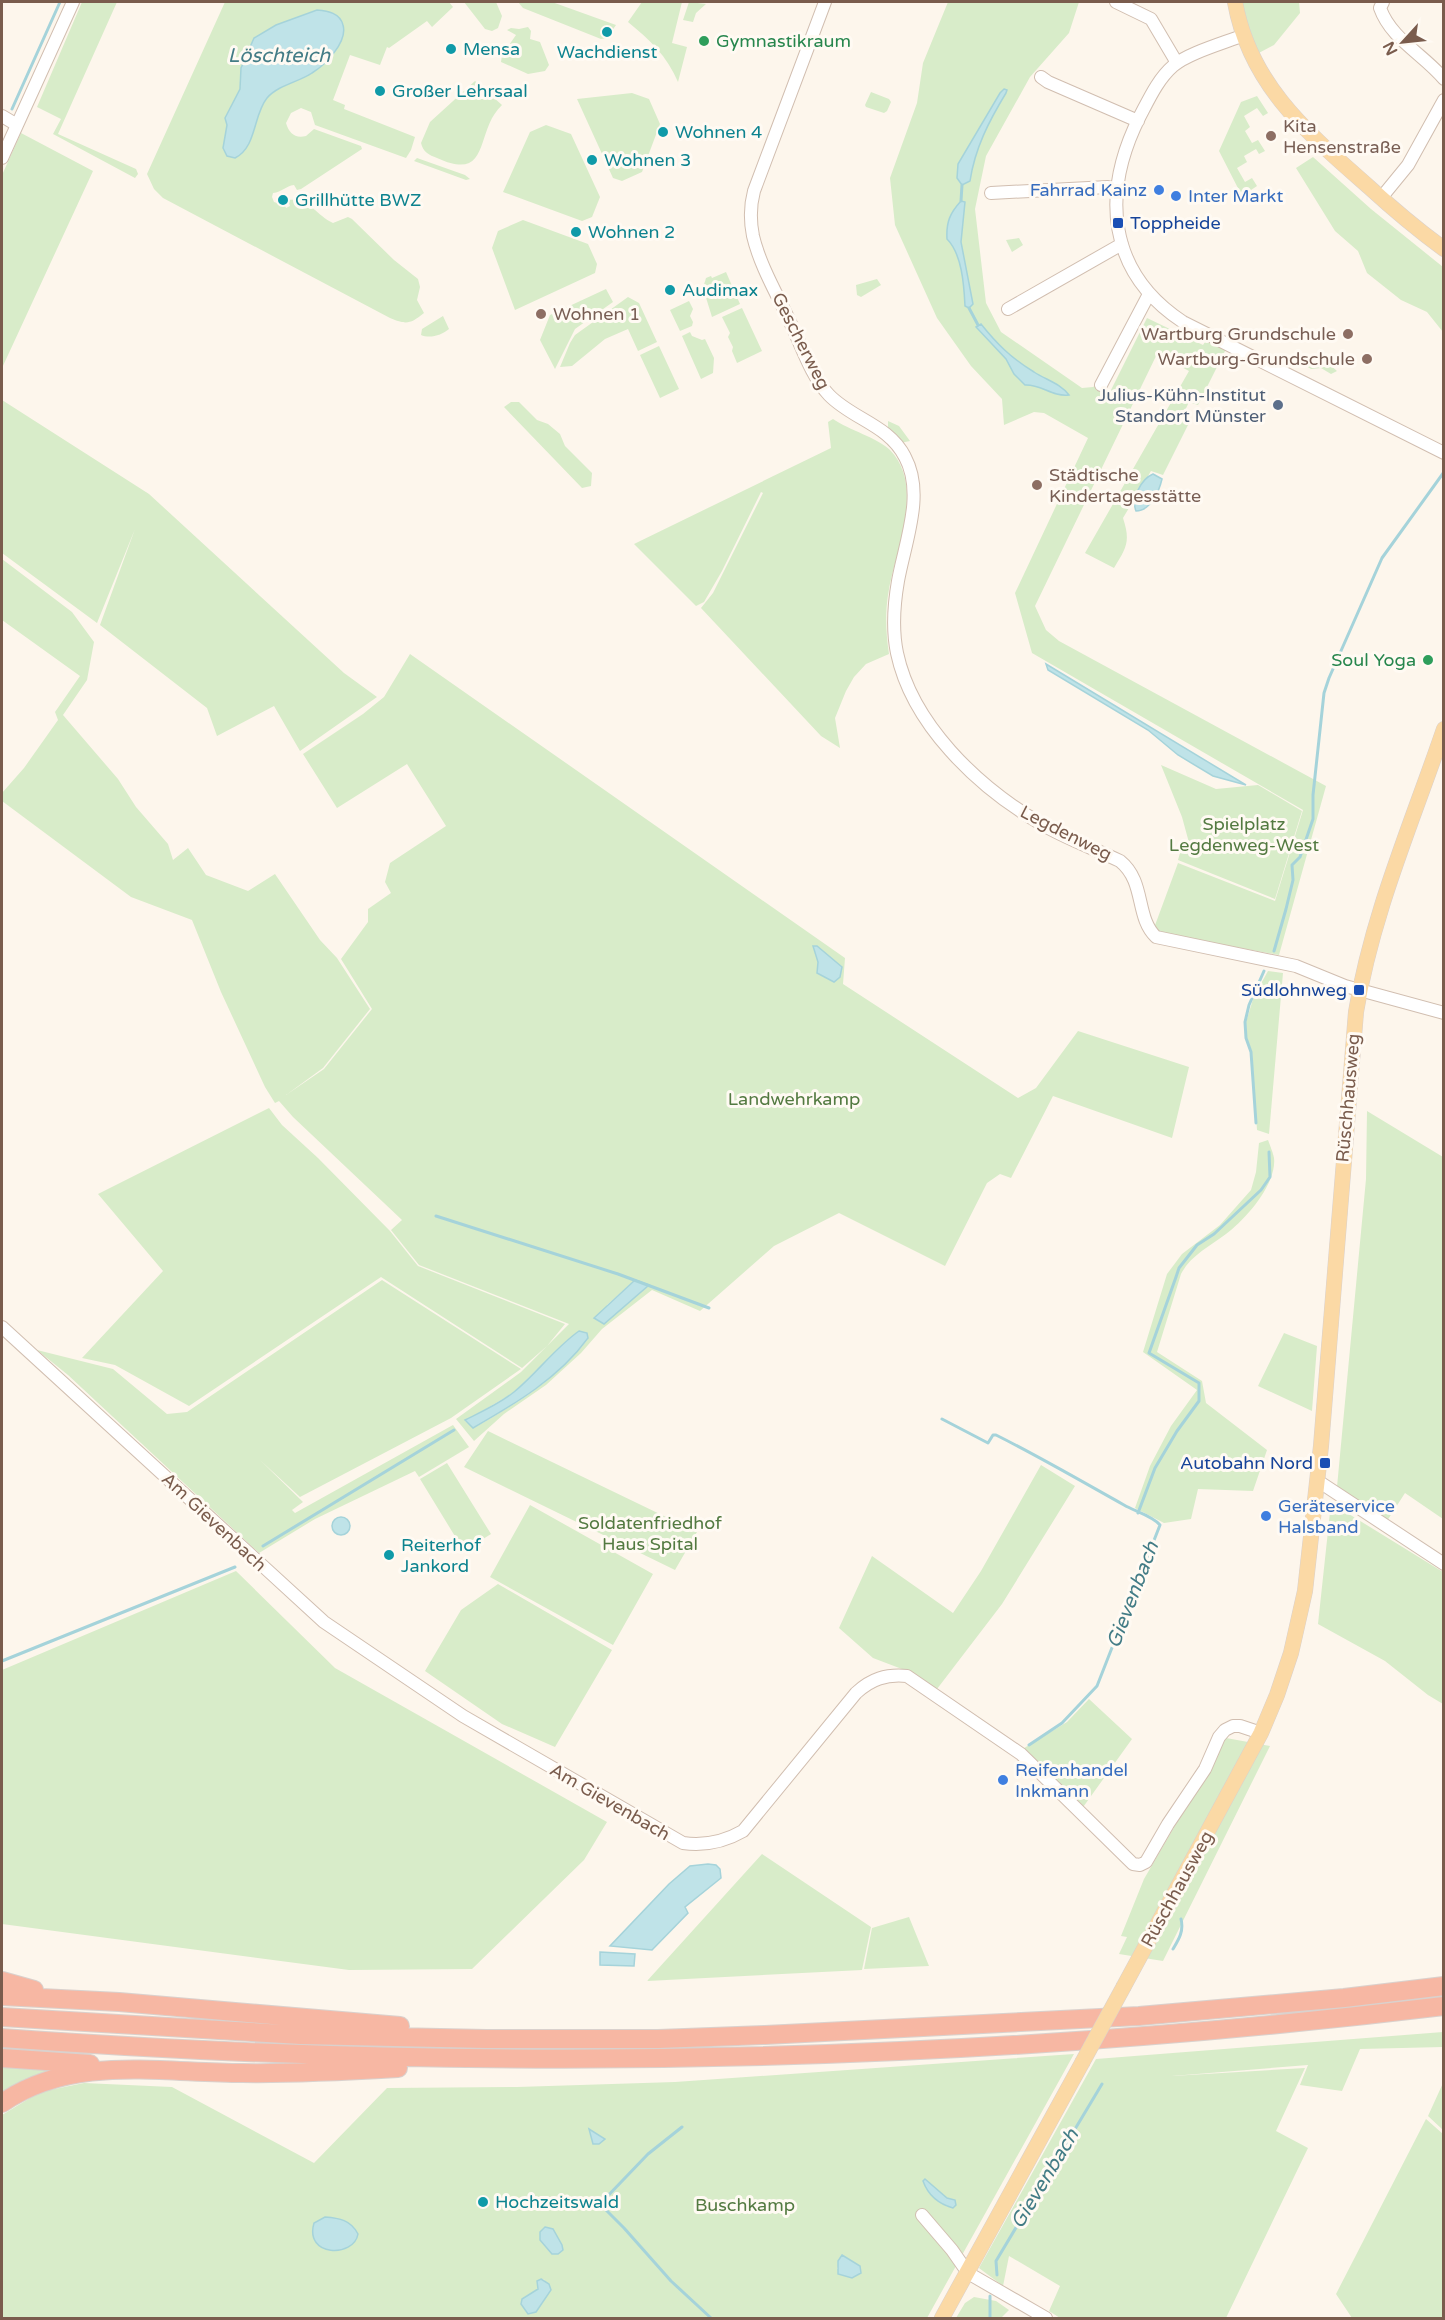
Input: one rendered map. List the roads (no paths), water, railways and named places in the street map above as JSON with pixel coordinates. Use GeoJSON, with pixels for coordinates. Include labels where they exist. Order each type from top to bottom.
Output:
{"type":"FeatureCollection","features":[{"type":"Feature","properties":{"kind":"highway"},"geometry":{"type":"LineString","coordinates":[[2,1981],[44,1992],[119,2002]]}},
{"type":"Feature","properties":{"kind":"highway"},"geometry":{"type":"LineString","coordinates":[[2,2017],[301,2035],[487,2039],[658,2039],[1139,2016],[1344,1998],[1443,1986]]}},
{"type":"Feature","properties":{"kind":"highway"},"geometry":{"type":"LineString","coordinates":[[2,1996],[119,2002],[403,2026],[466,2029],[487,2039]]}},
{"type":"Feature","properties":{"kind":"highway"},"geometry":{"type":"LineString","coordinates":[[2,2038],[109,2046],[302,2055],[499,2060],[776,2057],[1106,2039],[1346,2018],[1443,2006]]}},
{"type":"Feature","properties":{"kind":"highway"},"geometry":{"type":"LineString","coordinates":[[2,2058],[140,2069],[241,2073],[484,2067],[499,2060]]}},
{"type":"Feature","properties":{"kind":"highway"},"geometry":{"type":"LineString","coordinates":[[2,2103],[29,2087],[62,2076],[95,2071],[140,2069]]}},
{"type":"Feature","properties":{"kind":"main road"},"geometry":{"type":"LineString","coordinates":[[1235,2],[1244,35],[1258,69],[1280,101],[1342,164],[1443,249]]}},
{"type":"Feature","properties":{"kind":"main road","name":"Rüschhausweg"},"geometry":{"type":"LineString","coordinates":[[942,2319],[1261,1733],[1277,1695],[1299,1621],[1318,1481],[1351,1058],[1359,990],[1367,954],[1384,899],[1443,729]]}},
{"type":"Feature","properties":{"kind":"street"},"geometry":{"type":"LineString","coordinates":[[2,158],[73,2]]}},
{"type":"Feature","properties":{"kind":"street","name":"Gescherweg"},"geometry":{"type":"LineString","coordinates":[[825,2],[754,191],[751,203],[754,237],[770,280],[813,372],[827,393],[840,406],[876,426],[898,446]]}},
{"type":"Feature","properties":{"kind":"street"},"geometry":{"type":"LineString","coordinates":[[1116,2],[1151,19],[1177,63]]}},
{"type":"Feature","properties":{"kind":"street"},"geometry":{"type":"LineString","coordinates":[[1383,2],[1380,8],[1391,30],[1432,65],[1443,79]]}},
{"type":"Feature","properties":{"kind":"street"},"geometry":{"type":"LineString","coordinates":[[1244,35],[1177,63],[1154,89],[1138,121],[1116,190],[1122,244],[1135,275],[1149,294],[1189,326],[1443,453]]}},
{"type":"Feature","properties":{"kind":"street"},"geometry":{"type":"LineString","coordinates":[[1041,77],[1138,121]]}},
{"type":"Feature","properties":{"kind":"street"},"geometry":{"type":"LineString","coordinates":[[1381,198],[1408,165],[1443,100]]}},
{"type":"Feature","properties":{"kind":"street"},"geometry":{"type":"LineString","coordinates":[[2,117],[17,125]]}},
{"type":"Feature","properties":{"kind":"street"},"geometry":{"type":"LineString","coordinates":[[991,193],[1108,188],[1116,190]]}},
{"type":"Feature","properties":{"kind":"street"},"geometry":{"type":"LineString","coordinates":[[1008,309],[1122,244]]}},
{"type":"Feature","properties":{"kind":"street"},"geometry":{"type":"LineString","coordinates":[[1101,385],[1149,294]]}},
{"type":"Feature","properties":{"kind":"street","name":"Legdenweg"},"geometry":{"type":"LineString","coordinates":[[898,446],[910,469],[913,487],[912,512],[898,581],[894,616],[895,642],[907,684],[927,721],[964,764],[1007,801],[1038,822],[1126,866],[1135,880],[1146,924],[1155,937],[1278,962],[1310,971],[1359,990]]}},
{"type":"Feature","properties":{"kind":"street"},"geometry":{"type":"LineString","coordinates":[[1359,990],[1443,1013]]}},
{"type":"Feature","properties":{"kind":"street","name":"Am Gievenbach"},"geometry":{"type":"LineString","coordinates":[[2,1327],[330,1627],[463,1716],[683,1843],[701,1844],[723,1841],[743,1831],[752,1823],[856,1693],[870,1682],[886,1676],[907,1676],[1021,1754],[1133,1864],[1140,1865],[1146,1862],[1205,1769],[1219,1737],[1225,1730],[1233,1726],[1240,1726],[1261,1733]]}},
{"type":"Feature","properties":{"kind":"street"},"geometry":{"type":"LineString","coordinates":[[1318,1481],[1443,1564]]}},
{"type":"Feature","properties":{"kind":"street"},"geometry":{"type":"LineString","coordinates":[[922,2216],[952,2250],[968,2273],[1046,2319]]}},
{"type":"Feature","properties":{"kind":"water","name":"Löschteich"},"geometry":{"type":"Polygon","coordinates":[[[317,10],[333,13],[341,21],[344,32],[339,46],[317,69],[277,90],[267,98],[247,146],[235,158],[227,156],[223,148],[227,125],[225,118],[240,89],[241,68],[254,38],[276,25],[317,10]]]}},
{"type":"Feature","properties":{"kind":"water"},"geometry":{"type":"Polygon","coordinates":[[[1004,89],[1007,90],[1006,93],[988,124],[979,146],[970,181],[962,185],[957,178],[958,164],[1004,89]]]}},
{"type":"Feature","properties":{"kind":"water"},"geometry":{"type":"Polygon","coordinates":[[[961,201],[965,202],[961,242],[973,304],[969,308],[965,306],[959,261],[947,239],[950,218],[961,201]]]}},
{"type":"Feature","properties":{"kind":"water"},"geometry":{"type":"Polygon","coordinates":[[[981,324],[1011,356],[1069,395],[1025,385],[1014,374],[1006,359],[976,327],[981,324]]]}},
{"type":"Feature","properties":{"kind":"water"},"geometry":{"type":"Polygon","coordinates":[[[1153,474],[1162,479],[1159,489],[1146,508],[1136,511],[1135,501],[1138,490],[1153,474]]]}},
{"type":"Feature","properties":{"kind":"water"},"geometry":{"type":"Polygon","coordinates":[[[1046,664],[1246,785],[1213,776],[1178,755],[1148,730],[1048,670],[1046,664]]]}},
{"type":"Feature","properties":{"kind":"water"},"geometry":{"type":"Polygon","coordinates":[[[813,946],[817,946],[842,967],[840,977],[834,982],[817,973],[818,962],[813,946]]]}},
{"type":"Feature","properties":{"kind":"water"},"geometry":{"type":"Polygon","coordinates":[[[635,1280],[649,1285],[604,1324],[594,1318],[635,1280]]]}},
{"type":"Feature","properties":{"kind":"water"},"geometry":{"type":"Polygon","coordinates":[[[579,1331],[587,1333],[588,1338],[564,1366],[550,1378],[520,1400],[473,1428],[465,1420],[514,1392],[579,1331]]]}},
{"type":"Feature","properties":{"kind":"water"},"geometry":{"type":"Polygon","coordinates":[[[341,1517],[347,1520],[350,1526],[347,1532],[341,1535],[335,1532],[332,1526],[335,1520],[341,1517]]]}},
{"type":"Feature","properties":{"kind":"water"},"geometry":{"type":"Polygon","coordinates":[[[716,1865],[720,1869],[721,1878],[685,1907],[688,1913],[652,1950],[610,1946],[669,1884],[690,1866],[716,1865]]]}},
{"type":"Feature","properties":{"kind":"water"},"geometry":{"type":"Polygon","coordinates":[[[600,1952],[635,1954],[634,1966],[600,1965],[600,1952]]]}},
{"type":"Feature","properties":{"kind":"water"},"geometry":{"type":"Polygon","coordinates":[[[589,2129],[605,2139],[599,2144],[593,2144],[589,2129]]]}},
{"type":"Feature","properties":{"kind":"water"},"geometry":{"type":"Polygon","coordinates":[[[925,2179],[947,2198],[955,2200],[956,2205],[953,2208],[935,2198],[925,2186],[923,2181],[925,2179]]]}},
{"type":"Feature","properties":{"kind":"water"},"geometry":{"type":"Polygon","coordinates":[[[325,2217],[340,2219],[352,2226],[358,2234],[355,2242],[340,2250],[322,2248],[316,2242],[313,2234],[314,2223],[325,2217]]]}},
{"type":"Feature","properties":{"kind":"water"},"geometry":{"type":"Polygon","coordinates":[[[545,2227],[553,2229],[562,2245],[563,2250],[558,2254],[552,2254],[540,2240],[540,2232],[545,2227]]]}},
{"type":"Feature","properties":{"kind":"water"},"geometry":{"type":"Polygon","coordinates":[[[842,2255],[860,2266],[861,2273],[852,2278],[838,2274],[838,2261],[842,2255]]]}},
{"type":"Feature","properties":{"kind":"water"},"geometry":{"type":"Polygon","coordinates":[[[541,2279],[549,2284],[551,2290],[536,2312],[528,2314],[521,2304],[522,2299],[538,2289],[537,2281],[541,2279]]]}},
{"type":"Feature","properties":{"kind":"waterway"},"geometry":{"type":"LineString","coordinates":[[12,109],[60,2]]}},
{"type":"Feature","properties":{"kind":"waterway"},"geometry":{"type":"LineString","coordinates":[[961,201],[962,185]]}},
{"type":"Feature","properties":{"kind":"waterway"},"geometry":{"type":"LineString","coordinates":[[969,308],[978,325]]}},
{"type":"Feature","properties":{"kind":"waterway","name":"Gievenbach"},"geometry":{"type":"LineString","coordinates":[[1274,951],[1293,880],[1292,865],[1300,857],[1313,819],[1313,795],[1324,693],[1329,678],[1382,558],[1444,472]]}},
{"type":"Feature","properties":{"kind":"waterway","name":"Gievenbach"},"geometry":{"type":"LineString","coordinates":[[1256,1123],[1251,1052],[1246,1038],[1245,1022],[1249,1005],[1264,971]]}},
{"type":"Feature","properties":{"kind":"waterway","name":"Gievenbach"},"geometry":{"type":"LineString","coordinates":[[1138,1513],[1155,1468],[1177,1431],[1199,1401],[1199,1383],[1149,1353],[1179,1268],[1197,1245],[1214,1234],[1261,1190],[1270,1177],[1269,1152]]}},
{"type":"Feature","properties":{"kind":"waterway"},"geometry":{"type":"LineString","coordinates":[[436,1216],[618,1274],[709,1308]]}},
{"type":"Feature","properties":{"kind":"waterway","name":"Gievenbach"},"geometry":{"type":"LineString","coordinates":[[942,1419],[988,1443],[993,1435],[996,1435],[1148,1516],[1160,1525],[1097,1686],[1062,1723],[1029,1745]]}},
{"type":"Feature","properties":{"kind":"waterway"},"geometry":{"type":"LineString","coordinates":[[263,1546],[454,1430]]}},
{"type":"Feature","properties":{"kind":"waterway"},"geometry":{"type":"LineString","coordinates":[[2,1661],[235,1567]]}},
{"type":"Feature","properties":{"kind":"waterway","name":"Gievenbach"},"geometry":{"type":"LineString","coordinates":[[1173,1949],[1181,1931],[1181,1919]]}},
{"type":"Feature","properties":{"kind":"waterway","name":"Gievenbach"},"geometry":{"type":"LineString","coordinates":[[997,2275],[996,2261],[1102,2084]]}},
{"type":"Feature","properties":{"kind":"waterway"},"geometry":{"type":"LineString","coordinates":[[682,2127],[648,2154],[600,2204],[671,2281],[711,2318]]}},
{"type":"Feature","properties":{"kind":"waterway","name":"Gievenbach"},"geometry":{"type":"LineString","coordinates":[[990,2296],[990,2318]]}},
{"type":"Feature","properties":{"kind":"place","name":"Wachdienst"},"geometry":{"type":"Point","coordinates":[607,32]}},
{"type":"Feature","properties":{"kind":"place","name":"Gymnastikraum"},"geometry":{"type":"Point","coordinates":[704,41]}},
{"type":"Feature","properties":{"kind":"place","name":"Mensa"},"geometry":{"type":"Point","coordinates":[451,49]}},
{"type":"Feature","properties":{"kind":"place","name":"Großer Lehrsaal"},"geometry":{"type":"Point","coordinates":[380,91]}},
{"type":"Feature","properties":{"kind":"place","name":"Wohnen 4"},"geometry":{"type":"Point","coordinates":[663,132]}},
{"type":"Feature","properties":{"kind":"place","name":"Kita Hensenstraße"},"geometry":{"type":"Point","coordinates":[1271,136]}},
{"type":"Feature","properties":{"kind":"place","name":"Wohnen 3"},"geometry":{"type":"Point","coordinates":[592,160]}},
{"type":"Feature","properties":{"kind":"place","name":"Fahrrad Kainz"},"geometry":{"type":"Point","coordinates":[1159,190]}},
{"type":"Feature","properties":{"kind":"place","name":"Inter Markt"},"geometry":{"type":"Point","coordinates":[1176,196]}},
{"type":"Feature","properties":{"kind":"place","name":"Grillhütte BWZ"},"geometry":{"type":"Point","coordinates":[283,200]}},
{"type":"Feature","properties":{"kind":"place","name":"Toppheide"},"geometry":{"type":"Point","coordinates":[1118,223]}},
{"type":"Feature","properties":{"kind":"place","name":"Wohnen 2"},"geometry":{"type":"Point","coordinates":[576,232]}},
{"type":"Feature","properties":{"kind":"place","name":"Audimax"},"geometry":{"type":"Point","coordinates":[670,290]}},
{"type":"Feature","properties":{"kind":"place","name":"Wohnen 1"},"geometry":{"type":"Point","coordinates":[541,314]}},
{"type":"Feature","properties":{"kind":"place","name":"Wartburg Grundschule"},"geometry":{"type":"Point","coordinates":[1348,334]}},
{"type":"Feature","properties":{"kind":"place","name":"Wartburg-Grundschule"},"geometry":{"type":"Point","coordinates":[1367,359]}},
{"type":"Feature","properties":{"kind":"place","name":"Julius-Kühn-Institut Standort Münster"},"geometry":{"type":"Point","coordinates":[1278,405]}},
{"type":"Feature","properties":{"kind":"place","name":"Städtische Kindertagesstätte"},"geometry":{"type":"Point","coordinates":[1037,485]}},
{"type":"Feature","properties":{"kind":"place","name":"Soul Yoga"},"geometry":{"type":"Point","coordinates":[1428,660]}},
{"type":"Feature","properties":{"kind":"place","name":"Südlohnweg"},"geometry":{"type":"Point","coordinates":[1359,990]}},
{"type":"Feature","properties":{"kind":"place","name":"Autobahn Nord"},"geometry":{"type":"Point","coordinates":[1325,1463]}},
{"type":"Feature","properties":{"kind":"place","name":"Geräteservice Halsband"},"geometry":{"type":"Point","coordinates":[1266,1516]}},
{"type":"Feature","properties":{"kind":"place","name":"Reiterhof Jankord"},"geometry":{"type":"Point","coordinates":[389,1555]}},
{"type":"Feature","properties":{"kind":"place","name":"Reifenhandel Inkmann"},"geometry":{"type":"Point","coordinates":[1003,1780]}},
{"type":"Feature","properties":{"kind":"place","name":"Hochzeitswald"},"geometry":{"type":"Point","coordinates":[483,2202]}},
{"type":"Feature","properties":{"kind":"park label","name":"Spielplatz Legdenweg-West"},"geometry":{"type":"Point","coordinates":[1244,834]}},
{"type":"Feature","properties":{"kind":"park label","name":"Landwehrkamp"},"geometry":{"type":"Point","coordinates":[794,1099]}},
{"type":"Feature","properties":{"kind":"park label","name":"Soldatenfriedhof Haus Spital"},"geometry":{"type":"Point","coordinates":[650,1534]}},
{"type":"Feature","properties":{"kind":"park label","name":"Buschkamp"},"geometry":{"type":"Point","coordinates":[745,2205]}}]}
